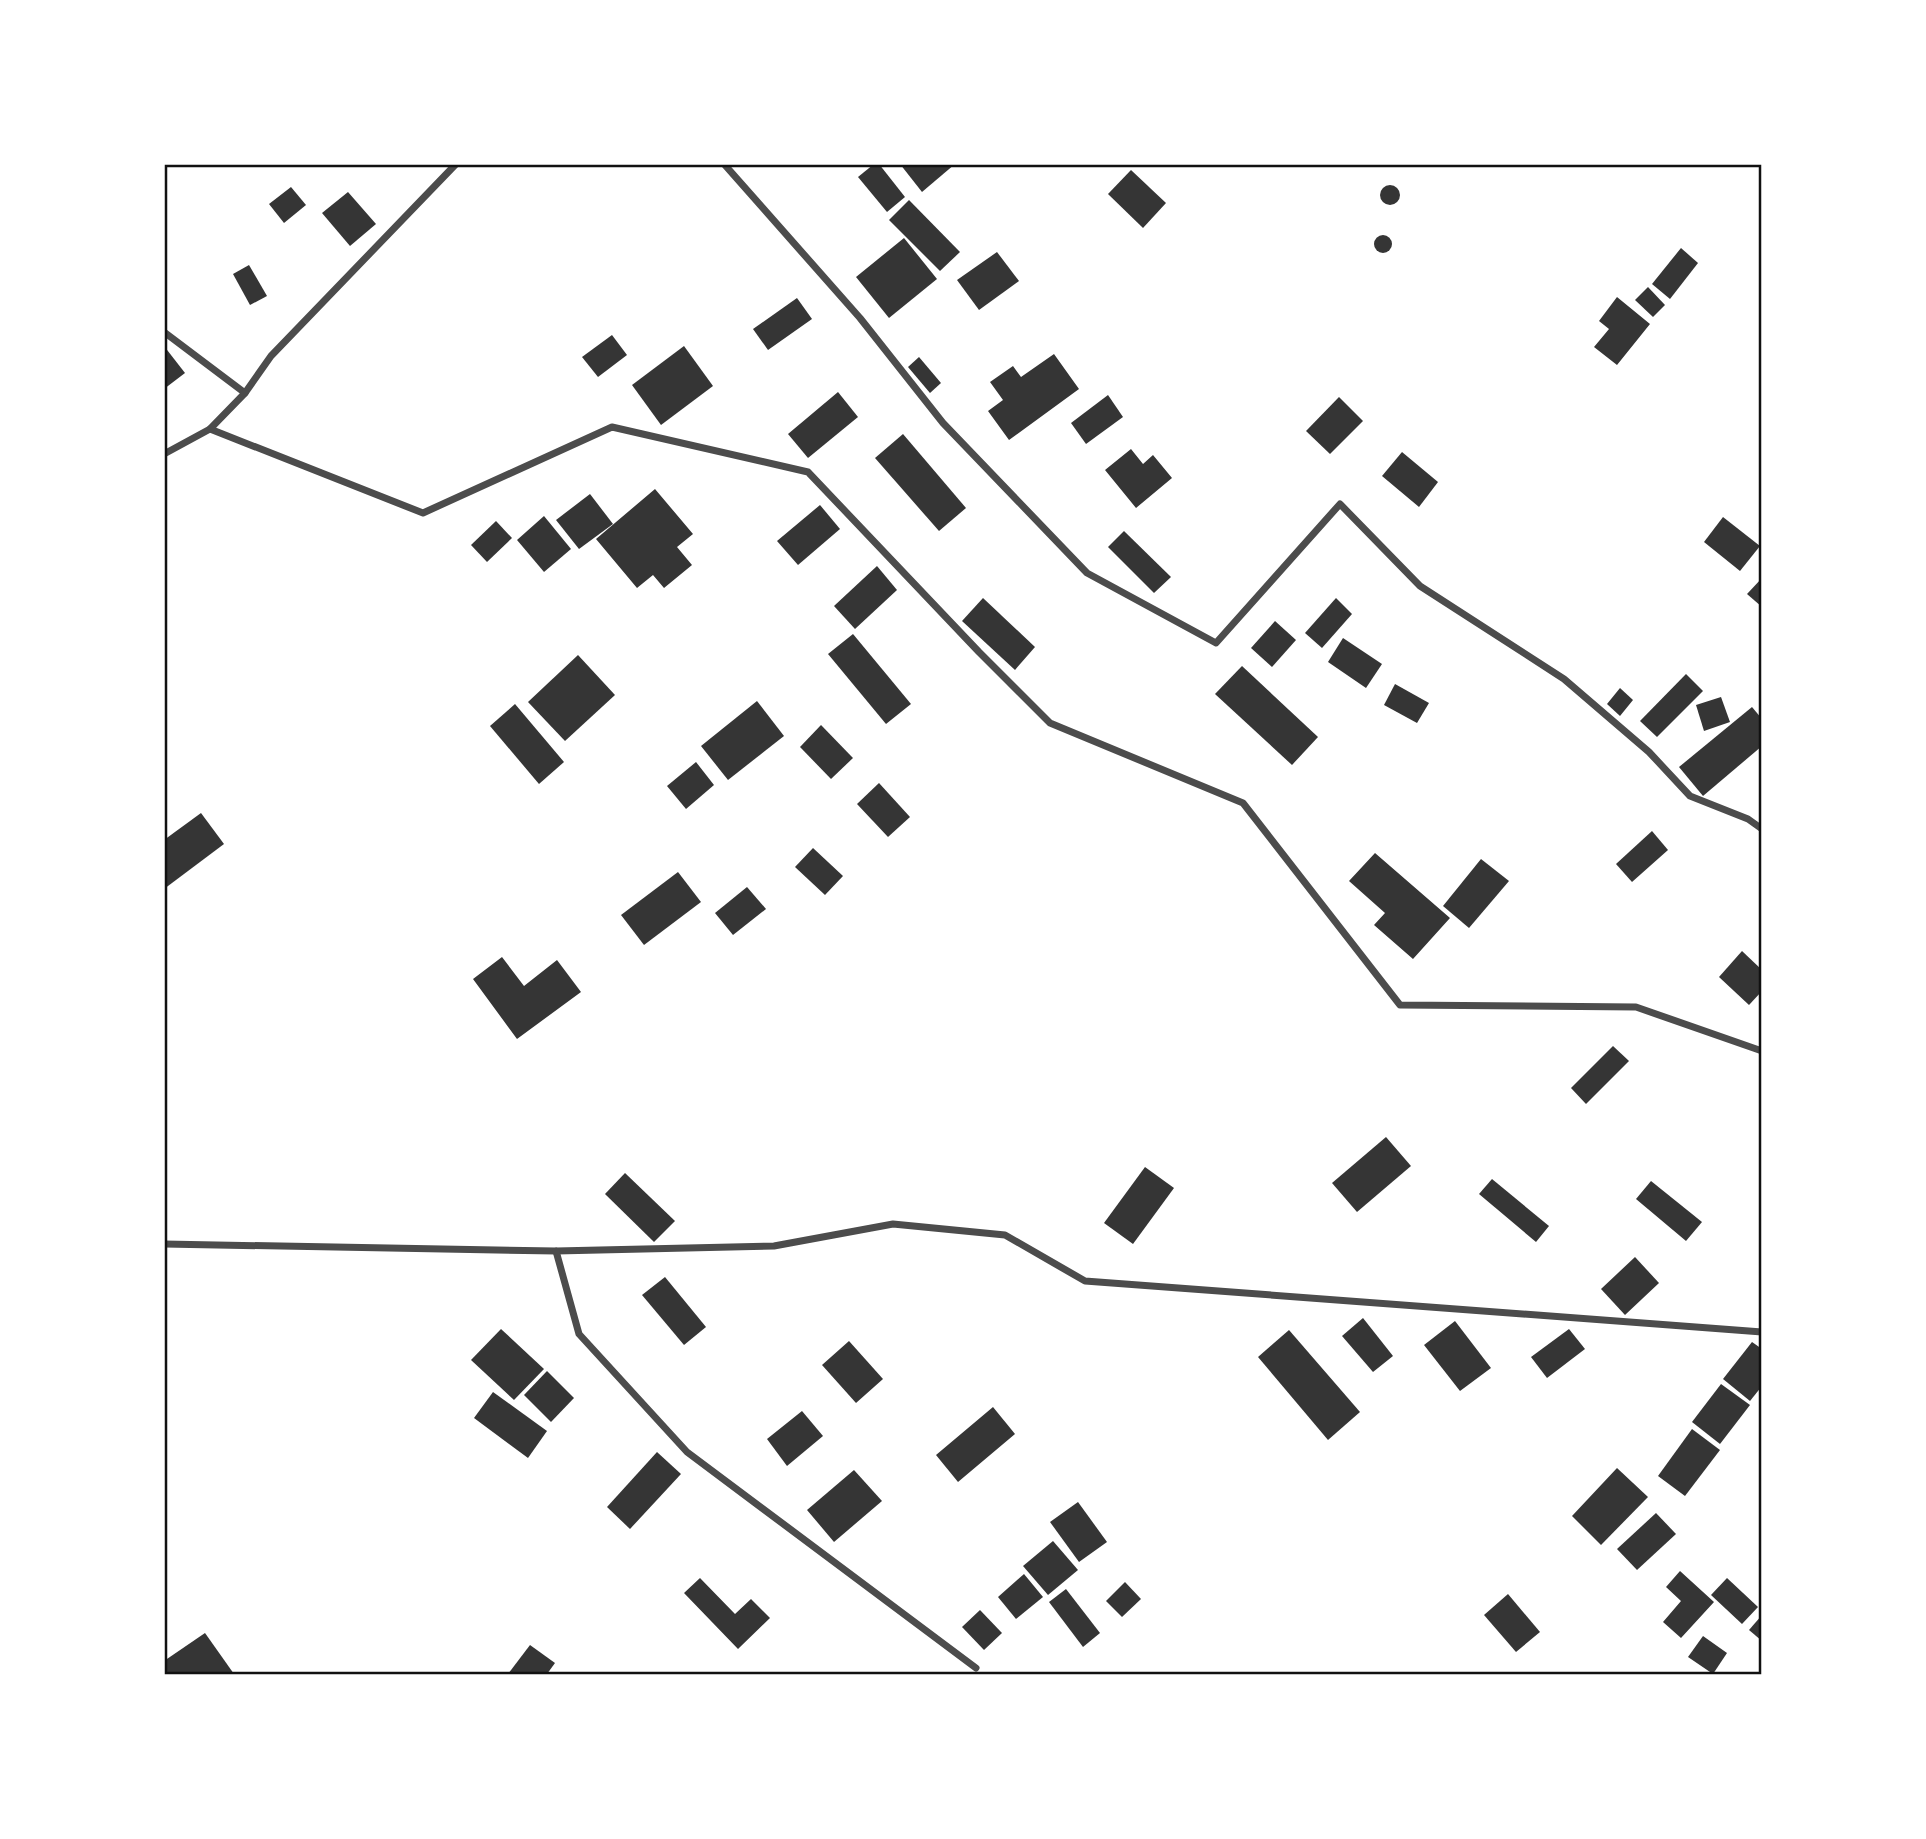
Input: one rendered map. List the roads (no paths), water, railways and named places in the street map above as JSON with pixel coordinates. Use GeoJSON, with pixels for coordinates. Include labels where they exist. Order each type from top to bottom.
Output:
{"type":"FeatureCollection","features":[{"type":"Feature","properties":{"kind":"street"},"geometry":{"type":"LineString","coordinates":[[164,454],[211,429],[245,393],[271,356],[456,164]]}},
{"type":"Feature","properties":{"kind":"street"},"geometry":{"type":"LineString","coordinates":[[724,164],[860,318],[943,423],[1087,573],[1216,643],[1340,504],[1419,586],[1564,679],[1649,752],[1690,796],[1748,819],[1762,829]]}},
{"type":"Feature","properties":{"kind":"street"},"geometry":{"type":"LineString","coordinates":[[164,332],[245,393]]}},
{"type":"Feature","properties":{"kind":"street"},"geometry":{"type":"LineString","coordinates":[[211,429],[423,513],[612,427],[808,472],[1050,723],[1243,803],[1400,1005],[1636,1007],[1762,1051]]}},
{"type":"Feature","properties":{"kind":"street"},"geometry":{"type":"LineString","coordinates":[[164,1244],[556,1251],[774,1246],[893,1224],[1005,1235],[1085,1281],[1762,1332]]}},
{"type":"Feature","properties":{"kind":"street"},"geometry":{"type":"LineString","coordinates":[[556,1251],[579,1334],[687,1452],[976,1668]]}}]}
